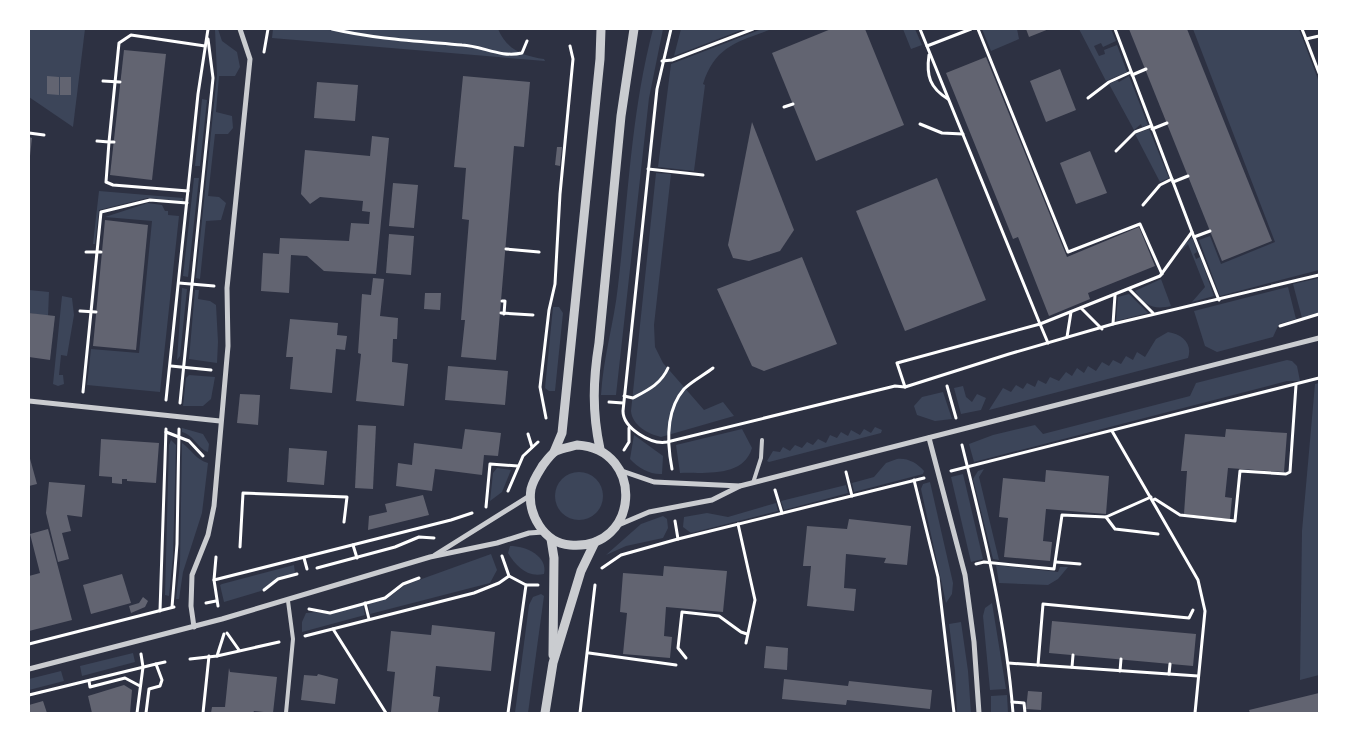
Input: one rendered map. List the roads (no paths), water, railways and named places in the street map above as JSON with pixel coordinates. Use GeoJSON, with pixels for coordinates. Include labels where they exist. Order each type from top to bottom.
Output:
{"type":"FeatureCollection","features":[{"type":"Feature","properties":{"kind":"street"},"geometry":{"type":"LineString","coordinates":[[194,627],[191,606],[192,575],[210,525],[228,346],[227,288],[250,59],[240,29]]}},
{"type":"Feature","properties":{"kind":"street"},"geometry":{"type":"LineString","coordinates":[[554,452],[578,445],[600,449],[620,470],[625,485],[624,511],[616,526],[605,538],[595,542],[570,545],[551,539],[544,532],[534,514],[531,496],[537,474],[554,452],[562,433],[600,59],[601,29]]}},
{"type":"Feature","properties":{"kind":"street"},"geometry":{"type":"LineString","coordinates":[[600,449],[593,401],[594,371],[599,343],[621,116],[634,29]]}},
{"type":"Feature","properties":{"kind":"street"},"geometry":{"type":"LineString","coordinates":[[616,526],[649,512],[712,500],[740,486],[1319,338]]}},
{"type":"Feature","properties":{"kind":"street"},"geometry":{"type":"LineString","coordinates":[[29,401],[220,421]]}},
{"type":"Feature","properties":{"kind":"street"},"geometry":{"type":"LineString","coordinates":[[929,438],[963,568],[974,642],[979,713]]}},
{"type":"Feature","properties":{"kind":"street"},"geometry":{"type":"LineString","coordinates":[[620,470],[654,482],[740,486]]}},
{"type":"Feature","properties":{"kind":"street"},"geometry":{"type":"LineString","coordinates":[[430,557],[531,496]]}},
{"type":"Feature","properties":{"kind":"street"},"geometry":{"type":"LineString","coordinates":[[29,669],[288,601],[430,557],[497,543],[529,533],[544,532]]}},
{"type":"Feature","properties":{"kind":"street"},"geometry":{"type":"LineString","coordinates":[[551,539],[554,558],[553,663]]}},
{"type":"Feature","properties":{"kind":"street"},"geometry":{"type":"LineString","coordinates":[[545,713],[553,663],[581,571],[595,542]]}},
{"type":"Feature","properties":{"kind":"lane"},"geometry":{"type":"LineString","coordinates":[[753,483],[761,458],[762,440]]}},
{"type":"Feature","properties":{"kind":"lane"},"geometry":{"type":"LineString","coordinates":[[286,713],[293,639],[288,601]]}}]}
